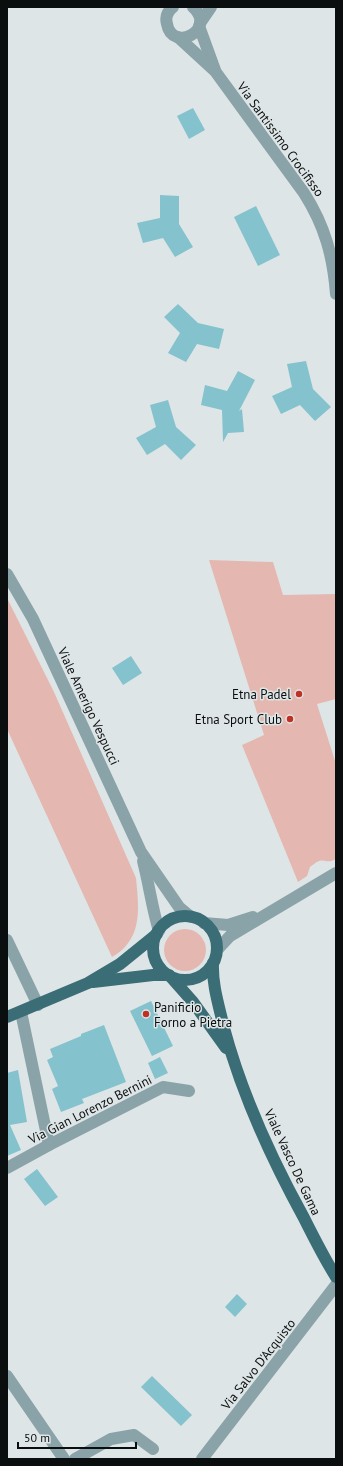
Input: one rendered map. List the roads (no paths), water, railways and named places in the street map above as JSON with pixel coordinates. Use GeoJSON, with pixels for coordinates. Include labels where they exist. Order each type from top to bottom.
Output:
{"type":"FeatureCollection","features":[{"type":"Feature","properties":{"kind":"main road"},"geometry":{"type":"LineString","coordinates":[[7,1017],[88,983],[120,964],[168,922],[175,918],[191,917],[204,923],[214,935],[217,950],[213,963],[215,994],[232,1057]]}},
{"type":"Feature","properties":{"kind":"main road"},"geometry":{"type":"LineString","coordinates":[[158,932],[154,941],[155,958],[159,965],[193,1002],[212,1026],[232,1057]]}},
{"type":"Feature","properties":{"kind":"main road"},"geometry":{"type":"LineString","coordinates":[[88,983],[153,975],[170,976],[182,980],[195,978],[205,972],[213,963]]}},
{"type":"Feature","properties":{"kind":"main road","name":"Viale Vasco De Gama"},"geometry":{"type":"LineString","coordinates":[[232,1057],[265,1142],[289,1192],[336,1276]]}},
{"type":"Feature","properties":{"kind":"street"},"geometry":{"type":"LineString","coordinates":[[160,7],[167,26],[171,32],[215,72]]}},
{"type":"Feature","properties":{"kind":"street"},"geometry":{"type":"LineString","coordinates":[[167,26],[167,15],[173,7]]}},
{"type":"Feature","properties":{"kind":"street"},"geometry":{"type":"LineString","coordinates":[[193,7],[198,13],[215,72]]}},
{"type":"Feature","properties":{"kind":"street"},"geometry":{"type":"LineString","coordinates":[[178,37],[183,38],[191,36],[197,31],[211,7]]}},
{"type":"Feature","properties":{"kind":"street","name":"Via Santissimo Crocifisso"},"geometry":{"type":"LineString","coordinates":[[215,72],[314,208],[330,249],[336,294]]}},
{"type":"Feature","properties":{"kind":"street","name":"Viale Amerigo Vespucci"},"geometry":{"type":"LineString","coordinates":[[7,574],[33,619],[141,852]]}},
{"type":"Feature","properties":{"kind":"street"},"geometry":{"type":"LineString","coordinates":[[141,852],[179,907],[191,917]]}},
{"type":"Feature","properties":{"kind":"street"},"geometry":{"type":"LineString","coordinates":[[141,852],[158,932]]}},
{"type":"Feature","properties":{"kind":"street"},"geometry":{"type":"LineString","coordinates":[[217,950],[230,936],[336,873]]}},
{"type":"Feature","properties":{"kind":"street"},"geometry":{"type":"LineString","coordinates":[[204,923],[228,925],[271,911]]}},
{"type":"Feature","properties":{"kind":"street"},"geometry":{"type":"LineString","coordinates":[[7,940],[38,1004]]}},
{"type":"Feature","properties":{"kind":"street"},"geometry":{"type":"LineString","coordinates":[[21,1012],[49,1145]]}},
{"type":"Feature","properties":{"kind":"street","name":"Via Gian Lorenzo Bernini"},"geometry":{"type":"LineString","coordinates":[[7,1168],[163,1087],[189,1092]]}},
{"type":"Feature","properties":{"kind":"street","name":"Via Salvo D'Acquisto"},"geometry":{"type":"LineString","coordinates":[[202,1459],[336,1285]]}},
{"type":"Feature","properties":{"kind":"street"},"geometry":{"type":"LineString","coordinates":[[7,1376],[64,1459]]}},
{"type":"Feature","properties":{"kind":"street"},"geometry":{"type":"LineString","coordinates":[[75,1459],[111,1439],[134,1435],[153,1449]]}},
{"type":"Feature","properties":{"kind":"place","name":"Etna Padel"},"geometry":{"type":"Point","coordinates":[299,694]}},
{"type":"Feature","properties":{"kind":"place","name":"Etna Sport Club"},"geometry":{"type":"Point","coordinates":[290,719]}},
{"type":"Feature","properties":{"kind":"place","name":"Panificio Forno a Pietra"},"geometry":{"type":"Point","coordinates":[146,1014]}}]}
